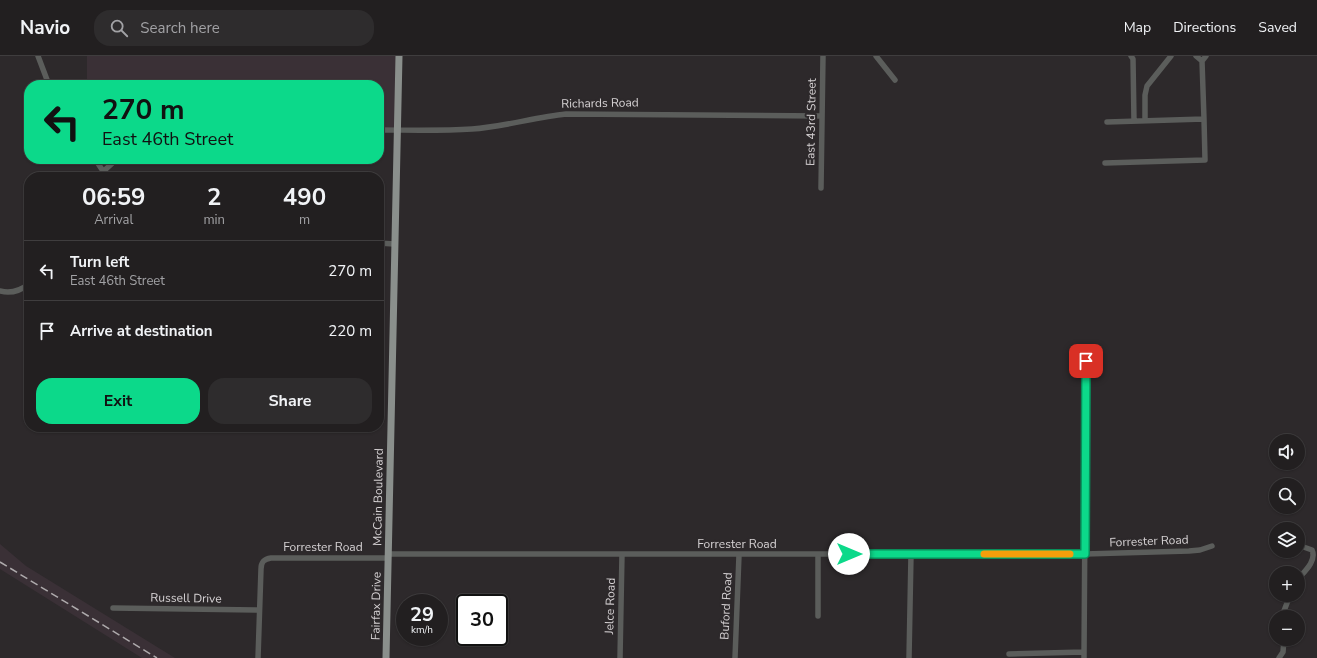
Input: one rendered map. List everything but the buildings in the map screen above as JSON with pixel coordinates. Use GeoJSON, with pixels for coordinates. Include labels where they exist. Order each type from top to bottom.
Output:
{"type":"FeatureCollection","features":[{"type":"Feature","properties":{"kind":"main road","name":"McCain Boulevard"},"geometry":{"type":"LineString","coordinates":[[388,556],[398,56]]}},
{"type":"Feature","properties":{"kind":"main road","name":"Fairfax Drive"},"geometry":{"type":"LineString","coordinates":[[386,658],[388,556]]}},
{"type":"Feature","properties":{"kind":"street"},"geometry":{"type":"LineString","coordinates":[[38,56],[47,80]]}},
{"type":"Feature","properties":{"kind":"street","name":"East 43rd Street"},"geometry":{"type":"LineString","coordinates":[[821,188],[823,56]]}},
{"type":"Feature","properties":{"kind":"street"},"geometry":{"type":"LineString","coordinates":[[876,56],[895,80]]}},
{"type":"Feature","properties":{"kind":"street"},"geometry":{"type":"LineString","coordinates":[[1131,56],[1133,59],[1134,121]]}},
{"type":"Feature","properties":{"kind":"street"},"geometry":{"type":"LineString","coordinates":[[1146,121],[1145,95],[1148,86],[1171,56]]}},
{"type":"Feature","properties":{"kind":"street"},"geometry":{"type":"LineString","coordinates":[[1196,56],[1202,61]]}},
{"type":"Feature","properties":{"kind":"street"},"geometry":{"type":"LineString","coordinates":[[1104,163],[1205,160],[1202,61],[1206,56]]}},
{"type":"Feature","properties":{"kind":"street","name":"Richards Road"},"geometry":{"type":"LineString","coordinates":[[384,130],[472,129],[566,114],[822,116]]}},
{"type":"Feature","properties":{"kind":"street"},"geometry":{"type":"LineString","coordinates":[[1107,122],[1204,119]]}},
{"type":"Feature","properties":{"kind":"street"},"geometry":{"type":"LineString","coordinates":[[98,164],[103,171],[111,164]]}},
{"type":"Feature","properties":{"kind":"street"},"geometry":{"type":"LineString","coordinates":[[384,243],[394,244]]}},
{"type":"Feature","properties":{"kind":"street"},"geometry":{"type":"LineString","coordinates":[[0,291],[15,292],[24,287]]}},
{"type":"Feature","properties":{"kind":"street"},"geometry":{"type":"LineString","coordinates":[[1084,658],[1086,361]]}},
{"type":"Feature","properties":{"kind":"street","name":"Forrester Road"},"geometry":{"type":"LineString","coordinates":[[259,610],[261,565],[264,560],[271,558],[622,554],[1085,554],[1189,551],[1200,550],[1212,546]]}},
{"type":"Feature","properties":{"kind":"street"},"geometry":{"type":"LineString","coordinates":[[1305,548],[1312,550],[1314,555],[1311,564],[1305,571]]}},
{"type":"Feature","properties":{"kind":"street","name":"Jelce Road"},"geometry":{"type":"LineString","coordinates":[[620,658],[622,554]]}},
{"type":"Feature","properties":{"kind":"street"},"geometry":{"type":"LineString","coordinates":[[818,554],[818,616]]}},
{"type":"Feature","properties":{"kind":"street","name":"Buford Road"},"geometry":{"type":"LineString","coordinates":[[735,658],[739,555]]}},
{"type":"Feature","properties":{"kind":"street"},"geometry":{"type":"LineString","coordinates":[[909,658],[911,555]]}},
{"type":"Feature","properties":{"kind":"street","name":"Russell Drive"},"geometry":{"type":"LineString","coordinates":[[113,608],[259,610]]}},
{"type":"Feature","properties":{"kind":"street"},"geometry":{"type":"LineString","coordinates":[[258,658],[259,610]]}},
{"type":"Feature","properties":{"kind":"street"},"geometry":{"type":"LineString","coordinates":[[1279,658],[1283,652],[1283,646]]}},
{"type":"Feature","properties":{"kind":"street"},"geometry":{"type":"LineString","coordinates":[[1009,654],[1084,652]]}},
{"type":"Feature","properties":{"kind":"shaded area"},"geometry":{"type":"Polygon","coordinates":[[[87,56],[399,56],[397,130],[384,129],[384,80],[87,80],[87,56]]]}},
{"type":"Feature","properties":{"kind":"shaded area"},"geometry":{"type":"Polygon","coordinates":[[[0,544],[26,566],[175,658],[142,658],[0,569],[0,544]]]}},
{"type":"Feature","properties":{"kind":"railway"},"geometry":{"type":"LineString","coordinates":[[0,562],[157,658]]}},
{"type":"Feature","properties":{"kind":"slow traffic"},"geometry":{"type":"LineString","coordinates":[[984,554],[1070,554]]}},
{"type":"Feature","properties":{"kind":"route"},"geometry":{"type":"LineString","coordinates":[[849,554],[1085,554],[1086,361]]}}]}
